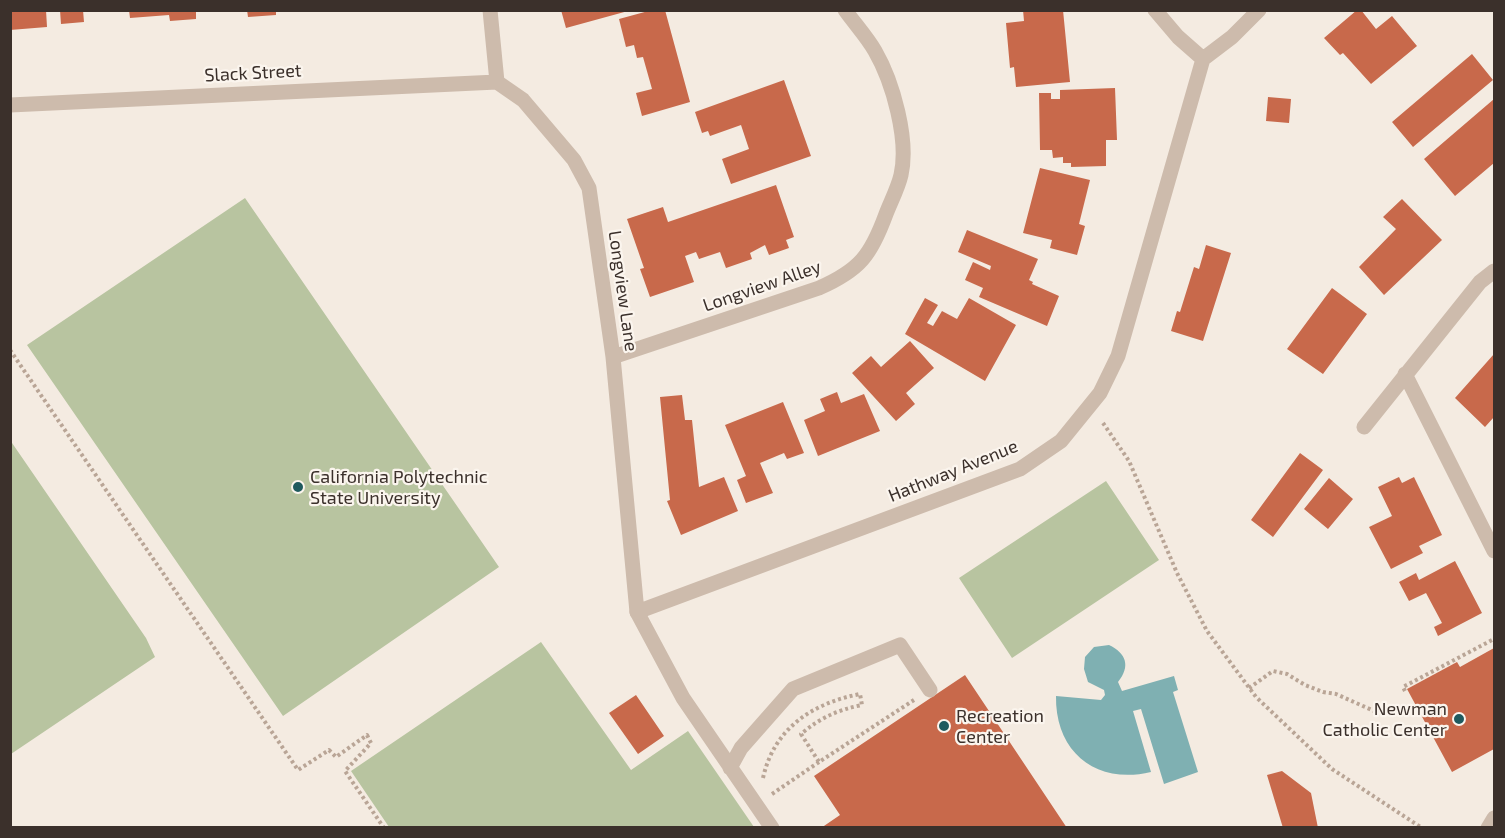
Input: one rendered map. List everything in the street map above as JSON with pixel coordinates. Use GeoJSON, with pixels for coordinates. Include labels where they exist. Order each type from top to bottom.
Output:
{"type":"FeatureCollection","features":[{"type":"Feature","properties":{"kind":"street"},"geometry":{"type":"LineString","coordinates":[[490,10],[497,82]]}},
{"type":"Feature","properties":{"kind":"street","name":"Longview Alley"},"geometry":{"type":"LineString","coordinates":[[613,357],[819,288],[842,278],[864,261],[875,244],[897,185],[903,153],[900,126],[885,74],[875,50],[845,10]]}},
{"type":"Feature","properties":{"kind":"street"},"geometry":{"type":"LineString","coordinates":[[1155,10],[1178,37],[1203,59],[1232,37],[1259,10]]}},
{"type":"Feature","properties":{"kind":"street","name":"Hathway Avenue"},"geometry":{"type":"LineString","coordinates":[[637,612],[1020,468],[1061,441],[1090,405],[1118,356],[1203,59]]}},
{"type":"Feature","properties":{"kind":"street","name":"Slack Street"},"geometry":{"type":"LineString","coordinates":[[10,105],[497,82]]}},
{"type":"Feature","properties":{"kind":"street","name":"Longview Lane"},"geometry":{"type":"LineString","coordinates":[[497,82],[523,100],[574,160],[589,188],[613,357],[637,612]]}},
{"type":"Feature","properties":{"kind":"street"},"geometry":{"type":"LineString","coordinates":[[1364,427],[1480,282],[1494,271]]}},
{"type":"Feature","properties":{"kind":"street"},"geometry":{"type":"LineString","coordinates":[[1405,374],[1494,551]]}},
{"type":"Feature","properties":{"kind":"street"},"geometry":{"type":"LineString","coordinates":[[637,612],[683,698],[772,828]]}},
{"type":"Feature","properties":{"kind":"street"},"geometry":{"type":"LineString","coordinates":[[730,768],[741,748],[793,689],[900,645],[930,690]]}},
{"type":"Feature","properties":{"kind":"street"},"geometry":{"type":"LineString","coordinates":[[1488,828],[1494,818]]}},
{"type":"Feature","properties":{"kind":"path"},"geometry":{"type":"LineString","coordinates":[[10,350],[298,770],[329,750],[336,757],[367,735],[371,742],[345,771],[384,828]]}},
{"type":"Feature","properties":{"kind":"path"},"geometry":{"type":"LineString","coordinates":[[1090,405],[1129,461],[1177,573],[1207,631],[1249,688],[1281,723],[1332,769],[1422,828]]}},
{"type":"Feature","properties":{"kind":"path"},"geometry":{"type":"LineString","coordinates":[[1405,691],[1402,687],[1494,639]]}},
{"type":"Feature","properties":{"kind":"path"},"geometry":{"type":"LineString","coordinates":[[1249,688],[1273,671],[1374,711]]}},
{"type":"Feature","properties":{"kind":"path"},"geometry":{"type":"LineString","coordinates":[[779,790],[930,690]]}},
{"type":"Feature","properties":{"kind":"path"},"geometry":{"type":"LineString","coordinates":[[762,784],[775,747],[792,726],[821,704],[860,694],[862,705],[837,710],[801,734],[819,762]]}},
{"type":"Feature","properties":{"kind":"path"},"geometry":{"type":"LineString","coordinates":[[757,807],[770,795],[766,790]]}},
{"type":"Feature","properties":{"kind":"green space"},"geometry":{"type":"Polygon","coordinates":[[[245,198],[499,567],[283,716],[27,345],[245,198]]]}},
{"type":"Feature","properties":{"kind":"green space"},"geometry":{"type":"Polygon","coordinates":[[[10,440],[146,638],[155,657],[11,754],[10,440]]]}},
{"type":"Feature","properties":{"kind":"green space"},"geometry":{"type":"Polygon","coordinates":[[[1106,481],[1159,560],[1012,658],[959,578],[1106,481]]]}},
{"type":"Feature","properties":{"kind":"green space"},"geometry":{"type":"Polygon","coordinates":[[[541,642],[631,770],[688,731],[754,827],[389,827],[351,771],[541,642]]]}},
{"type":"Feature","properties":{"kind":"water"},"geometry":{"type":"Polygon","coordinates":[[[1109,645],[1115,648],[1125,660],[1124,671],[1118,682],[1122,691],[1174,676],[1178,690],[1173,692],[1198,772],[1164,784],[1141,709],[1133,711],[1151,772],[1131,775],[1113,773],[1082,760],[1071,748],[1058,716],[1056,696],[1101,700],[1105,695],[1104,690],[1088,682],[1084,669],[1085,657],[1094,647],[1109,645]]]}},
{"type":"Feature","properties":{"kind":"building"},"geometry":{"type":"Polygon","coordinates":[[[10,10],[46,10],[47,27],[10,30],[10,10]]]}},
{"type":"Feature","properties":{"kind":"building"},"geometry":{"type":"Polygon","coordinates":[[[60,10],[83,10],[84,22],[61,24],[60,10]]]}},
{"type":"Feature","properties":{"kind":"building"},"geometry":{"type":"Polygon","coordinates":[[[129,10],[196,10],[196,19],[170,21],[169,15],[130,18],[129,10]]]}},
{"type":"Feature","properties":{"kind":"building"},"geometry":{"type":"Polygon","coordinates":[[[247,10],[276,10],[276,15],[248,17],[247,10]]]}},
{"type":"Feature","properties":{"kind":"building"},"geometry":{"type":"Polygon","coordinates":[[[561,10],[628,10],[628,11],[566,28],[561,10]]]}},
{"type":"Feature","properties":{"kind":"building"},"geometry":{"type":"Polygon","coordinates":[[[652,10],[665,10],[690,102],[642,116],[636,93],[652,89],[643,57],[637,58],[634,45],[626,47],[619,19],[652,10]]]}},
{"type":"Feature","properties":{"kind":"building"},"geometry":{"type":"Polygon","coordinates":[[[1023,10],[1063,10],[1070,82],[1016,87],[1014,67],[1010,68],[1006,23],[1024,21],[1023,10]]]}},
{"type":"Feature","properties":{"kind":"building"},"geometry":{"type":"Polygon","coordinates":[[[1357,10],[1361,10],[1376,29],[1392,16],[1417,46],[1371,84],[1343,53],[1340,55],[1324,38],[1357,10]]]}},
{"type":"Feature","properties":{"kind":"building"},"geometry":{"type":"Polygon","coordinates":[[[1472,54],[1493,80],[1413,147],[1392,122],[1472,54]]]}},
{"type":"Feature","properties":{"kind":"building"},"geometry":{"type":"Polygon","coordinates":[[[784,80],[811,156],[731,184],[722,159],[749,149],[741,125],[710,136],[708,131],[702,133],[695,112],[784,80]]]}},
{"type":"Feature","properties":{"kind":"building"},"geometry":{"type":"Polygon","coordinates":[[[1115,88],[1117,140],[1106,140],[1106,166],[1071,167],[1071,163],[1063,163],[1063,157],[1053,158],[1052,150],[1040,150],[1039,93],[1051,93],[1051,99],[1060,99],[1060,90],[1115,88]]]}},
{"type":"Feature","properties":{"kind":"building"},"geometry":{"type":"Polygon","coordinates":[[[1268,97],[1291,99],[1289,123],[1266,121],[1268,97]]]}},
{"type":"Feature","properties":{"kind":"building"},"geometry":{"type":"Polygon","coordinates":[[[1494,99],[1494,163],[1455,196],[1424,159],[1494,99]]]}},
{"type":"Feature","properties":{"kind":"building"},"geometry":{"type":"Polygon","coordinates":[[[1040,168],[1090,180],[1079,224],[1085,226],[1077,255],[1050,248],[1052,240],[1023,233],[1040,168]]]}},
{"type":"Feature","properties":{"kind":"building"},"geometry":{"type":"Polygon","coordinates":[[[776,185],[794,237],[786,240],[789,248],[769,255],[765,245],[750,253],[752,259],[726,268],[720,252],[699,259],[696,252],[685,256],[694,282],[650,297],[640,269],[644,268],[627,219],[663,207],[668,222],[776,185]]]}},
{"type":"Feature","properties":{"kind":"building"},"geometry":{"type":"Polygon","coordinates":[[[1402,199],[1442,240],[1384,295],[1359,267],[1396,229],[1383,217],[1402,199]]]}},
{"type":"Feature","properties":{"kind":"building"},"geometry":{"type":"Polygon","coordinates":[[[967,230],[1038,259],[1029,280],[1033,282],[1032,284],[1059,296],[1047,326],[979,297],[983,288],[965,280],[973,262],[990,270],[991,266],[958,252],[967,230]]]}},
{"type":"Feature","properties":{"kind":"building"},"geometry":{"type":"Polygon","coordinates":[[[1206,245],[1231,253],[1203,341],[1171,331],[1177,311],[1180,312],[1194,267],[1199,269],[1206,245]]]}},
{"type":"Feature","properties":{"kind":"building"},"geometry":{"type":"Polygon","coordinates":[[[1332,288],[1367,314],[1323,374],[1287,349],[1332,288]]]}},
{"type":"Feature","properties":{"kind":"building"},"geometry":{"type":"Polygon","coordinates":[[[925,298],[938,305],[927,323],[933,326],[942,311],[957,319],[969,298],[1016,325],[985,381],[905,334],[925,298]]]}},
{"type":"Feature","properties":{"kind":"building"},"geometry":{"type":"Polygon","coordinates":[[[910,341],[934,368],[906,393],[915,404],[896,421],[852,373],[871,356],[881,367],[910,341]]]}},
{"type":"Feature","properties":{"kind":"building"},"geometry":{"type":"Polygon","coordinates":[[[1494,354],[1494,417],[1485,427],[1455,398],[1494,354]]]}},
{"type":"Feature","properties":{"kind":"building"},"geometry":{"type":"Polygon","coordinates":[[[837,392],[841,403],[864,394],[880,431],[818,456],[804,420],[825,411],[820,399],[837,392]]]}},
{"type":"Feature","properties":{"kind":"building"},"geometry":{"type":"Polygon","coordinates":[[[682,395],[685,420],[692,420],[699,487],[724,477],[738,511],[681,535],[667,501],[670,500],[660,397],[682,395]]]}},
{"type":"Feature","properties":{"kind":"building"},"geometry":{"type":"Polygon","coordinates":[[[783,402],[804,453],[787,459],[784,453],[760,463],[773,493],[746,503],[737,480],[746,476],[725,425],[783,402]]]}},
{"type":"Feature","properties":{"kind":"building"},"geometry":{"type":"Polygon","coordinates":[[[1300,453],[1323,470],[1273,537],[1251,520],[1300,453]]]}},
{"type":"Feature","properties":{"kind":"building"},"geometry":{"type":"Polygon","coordinates":[[[1399,477],[1402,483],[1414,477],[1442,535],[1419,546],[1423,553],[1391,569],[1369,527],[1392,516],[1378,487],[1399,477]]]}},
{"type":"Feature","properties":{"kind":"building"},"geometry":{"type":"Polygon","coordinates":[[[1329,478],[1353,499],[1328,529],[1304,509],[1329,478]]]}},
{"type":"Feature","properties":{"kind":"building"},"geometry":{"type":"Polygon","coordinates":[[[1455,561],[1482,613],[1438,636],[1434,627],[1442,623],[1426,593],[1409,601],[1399,582],[1416,573],[1419,580],[1455,561]]]}},
{"type":"Feature","properties":{"kind":"building","name":"Newman Catholic Center"},"geometry":{"type":"Polygon","coordinates":[[[1494,648],[1494,749],[1452,772],[1407,689],[1457,662],[1460,667],[1494,648]]]}},
{"type":"Feature","properties":{"kind":"building","name":"Recreation Center"},"geometry":{"type":"Polygon","coordinates":[[[965,675],[1067,828],[821,828],[840,815],[814,776],[965,675]]]}},
{"type":"Feature","properties":{"kind":"building"},"geometry":{"type":"Polygon","coordinates":[[[636,695],[664,736],[638,754],[609,713],[636,695]]]}},
{"type":"Feature","properties":{"kind":"building"},"geometry":{"type":"Polygon","coordinates":[[[1282,771],[1311,793],[1318,828],[1283,828],[1267,775],[1282,771]]]}},
{"type":"Feature","properties":{"kind":"place","name":"California Polytechnic State University"},"geometry":{"type":"Point","coordinates":[298,487]}},
{"type":"Feature","properties":{"kind":"place","name":"Newman Catholic Center"},"geometry":{"type":"Point","coordinates":[1459,719]}},
{"type":"Feature","properties":{"kind":"place","name":"Recreation Center"},"geometry":{"type":"Point","coordinates":[944,726]}}]}
